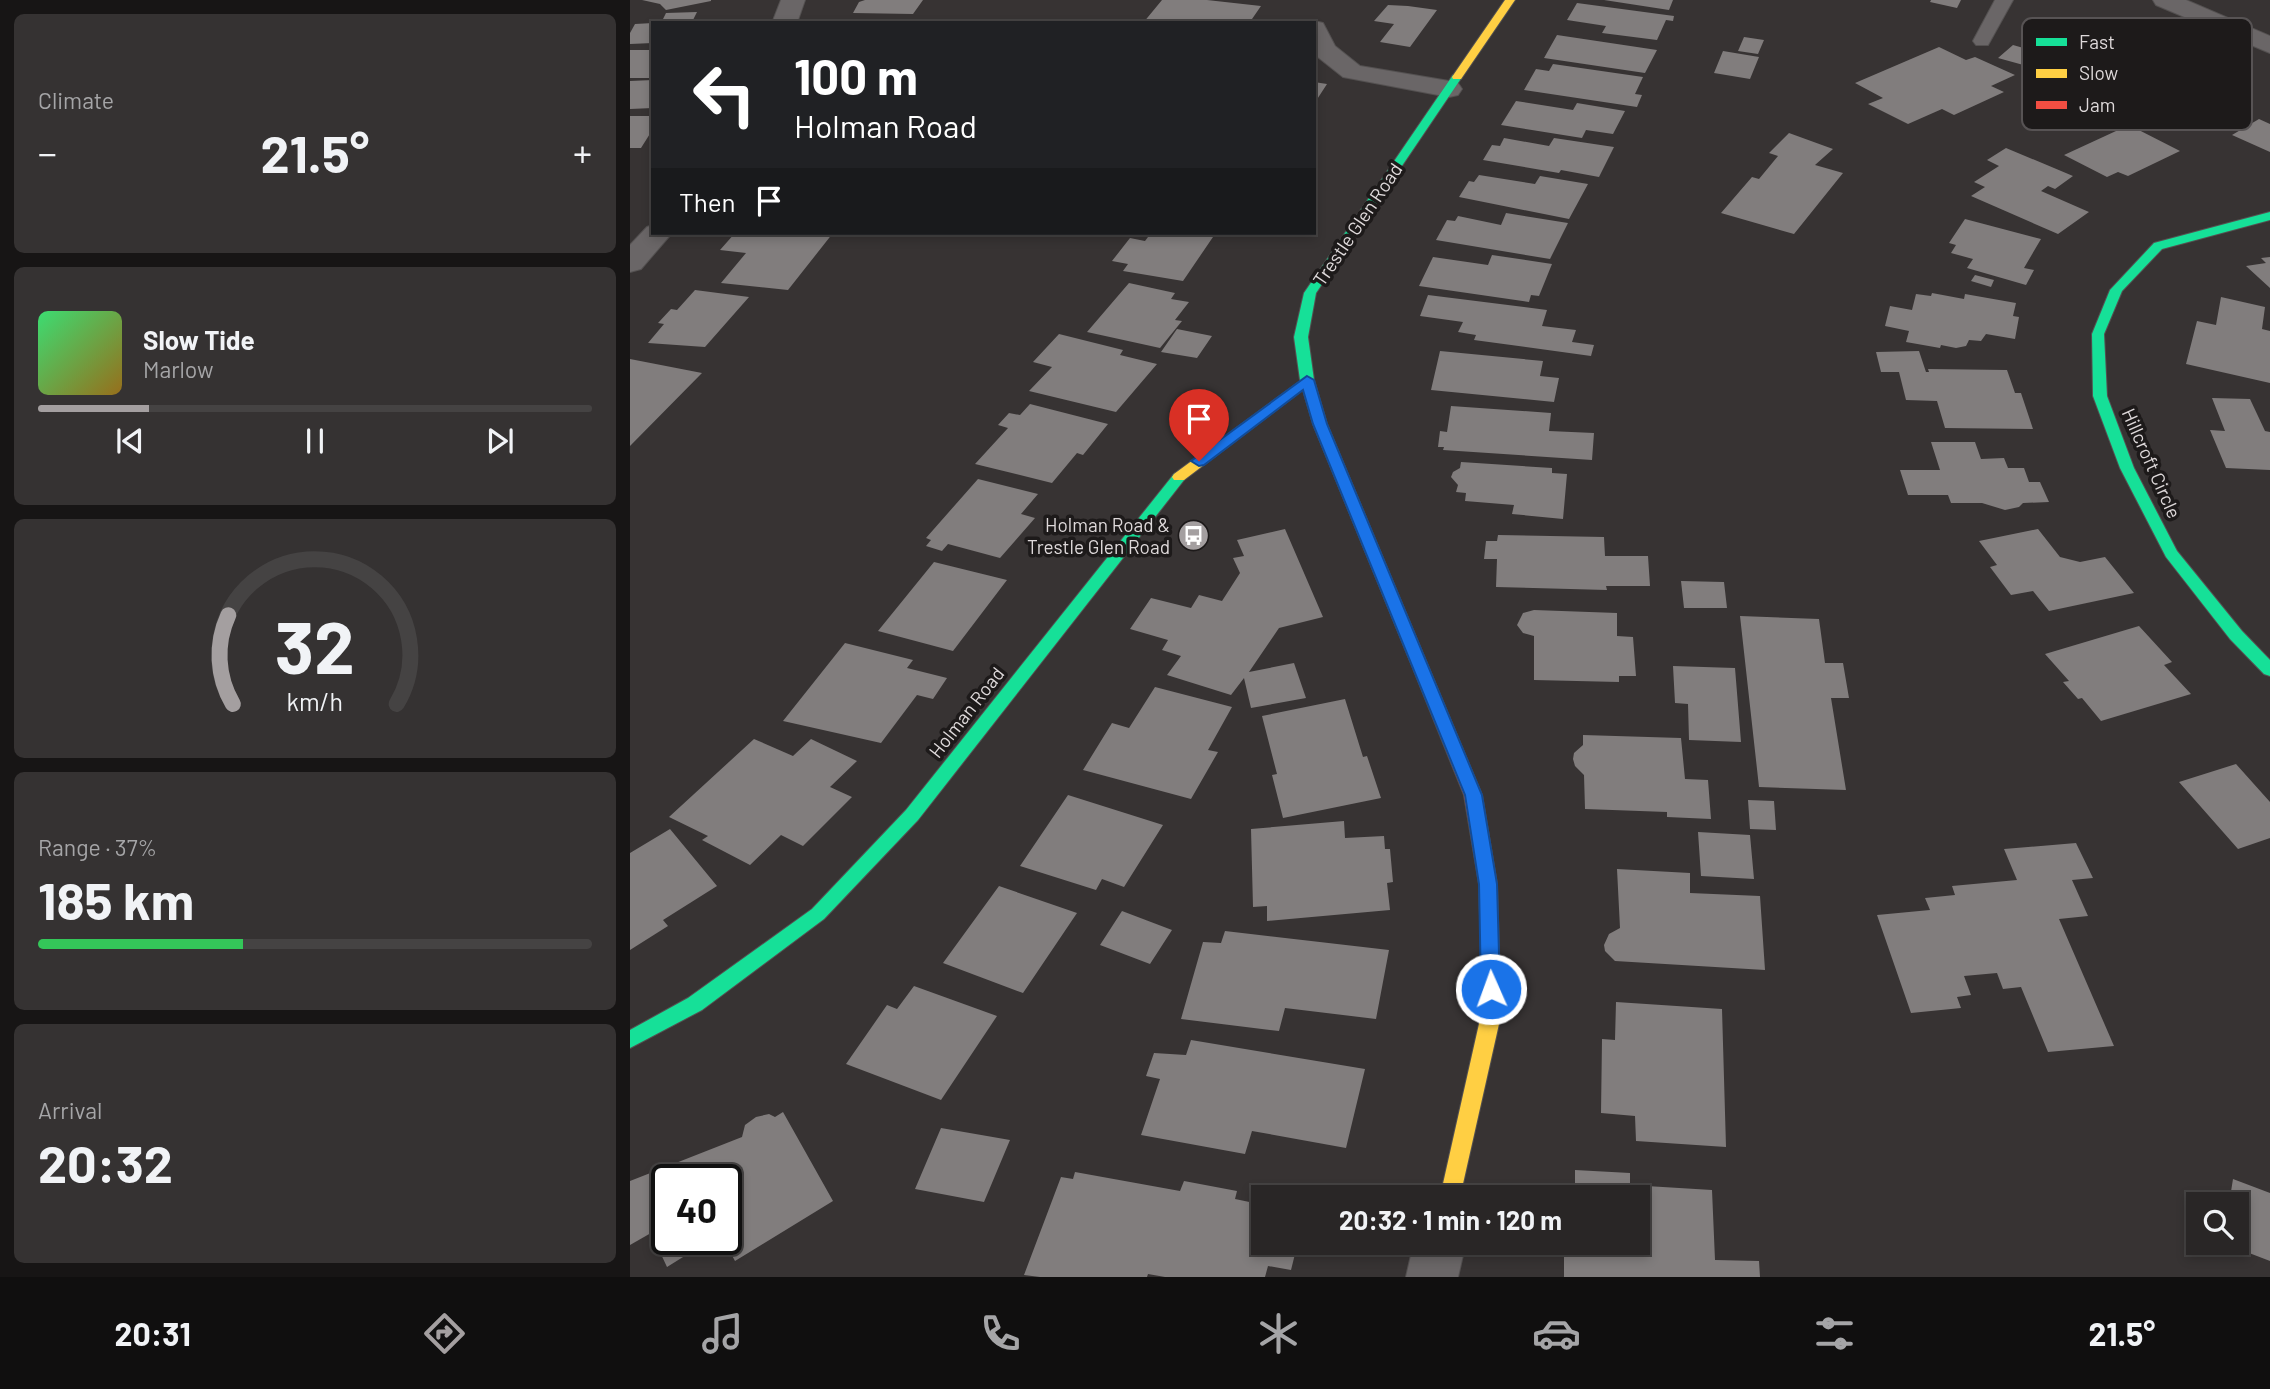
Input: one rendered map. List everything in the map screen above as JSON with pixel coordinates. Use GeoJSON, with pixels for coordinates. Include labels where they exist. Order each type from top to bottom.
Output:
{"type":"FeatureCollection","features":[{"type":"Feature","properties":{"kind":"street"},"geometry":{"type":"LineString","coordinates":[[785,21],[793,0]]}},
{"type":"Feature","properties":{"kind":"street"},"geometry":{"type":"LineString","coordinates":[[1307,0],[1312,21]]}},
{"type":"Feature","properties":{"kind":"street","name":"Trestle Glen Road"},"geometry":{"type":"LineString","coordinates":[[1453,1185],[1491,1016],[1488,884],[1473,795],[1320,424],[1307,380],[1301,337],[1310,293],[1510,0]]}},
{"type":"Feature","properties":{"kind":"street"},"geometry":{"type":"LineString","coordinates":[[2165,0],[2207,18]]}},
{"type":"Feature","properties":{"kind":"street"},"geometry":{"type":"LineString","coordinates":[[1316,32],[1324,50],[1352,72],[1449,89]]}},
{"type":"Feature","properties":{"kind":"street"},"geometry":{"type":"LineString","coordinates":[[2252,37],[2270,45]]}},
{"type":"Feature","properties":{"kind":"street","name":"Hillcroft Circle"},"geometry":{"type":"LineString","coordinates":[[2270,216],[2158,246],[2116,289],[2098,334],[2100,396],[2133,480],[2171,553],[2236,635],[2270,670]]}},
{"type":"Feature","properties":{"kind":"street"},"geometry":{"type":"LineString","coordinates":[[630,264],[655,235]]}},
{"type":"Feature","properties":{"kind":"street","name":"Holman Road"},"geometry":{"type":"LineString","coordinates":[[630,1040],[695,1004],[818,914],[912,815],[1177,478],[1307,380]]}},
{"type":"Feature","properties":{"kind":"street"},"geometry":{"type":"LineString","coordinates":[[1432,1277],[1437,1255]]}},
{"type":"Feature","properties":{"kind":"lane"},"geometry":{"type":"LineString","coordinates":[[1982,41],[2004,0]]}},
{"type":"Feature","properties":{"kind":"building"},"geometry":{"type":"Polygon","coordinates":[[[642,0],[711,1],[666,10],[660,4],[642,0]]]}},
{"type":"Feature","properties":{"kind":"building"},"geometry":{"type":"Polygon","coordinates":[[[923,0],[913,14],[853,13],[859,2],[923,0]]]}},
{"type":"Feature","properties":{"kind":"building"},"geometry":{"type":"Polygon","coordinates":[[[1162,0],[1207,0],[1261,6],[1252,19],[1261,21],[1145,21],[1162,0]]]}},
{"type":"Feature","properties":{"kind":"building"},"geometry":{"type":"Polygon","coordinates":[[[1604,0],[1673,0],[1669,10],[1604,0]]]}},
{"type":"Feature","properties":{"kind":"building"},"geometry":{"type":"Polygon","coordinates":[[[1961,0],[1957,8],[1930,2],[1961,0]]]}},
{"type":"Feature","properties":{"kind":"building"},"geometry":{"type":"Polygon","coordinates":[[[1577,3],[1674,16],[1673,21],[1666,20],[1657,40],[1602,33],[1606,26],[1567,20],[1577,3]]]}},
{"type":"Feature","properties":{"kind":"building"},"geometry":{"type":"Polygon","coordinates":[[[1388,5],[1437,10],[1410,47],[1380,42],[1394,24],[1374,21],[1388,5]]]}},
{"type":"Feature","properties":{"kind":"building"},"geometry":{"type":"Polygon","coordinates":[[[697,12],[693,20],[708,20],[662,21],[666,13],[697,12]]]}},
{"type":"Feature","properties":{"kind":"building"},"geometry":{"type":"Polygon","coordinates":[[[651,23],[651,43],[630,44],[630,33],[635,24],[651,23]]]}},
{"type":"Feature","properties":{"kind":"building"},"geometry":{"type":"Polygon","coordinates":[[[1557,35],[1657,50],[1645,73],[1544,58],[1557,35]]]}},
{"type":"Feature","properties":{"kind":"building"},"geometry":{"type":"Polygon","coordinates":[[[1744,37],[1764,40],[1758,54],[1738,51],[1744,37]]]}},
{"type":"Feature","properties":{"kind":"building"},"geometry":{"type":"Polygon","coordinates":[[[2013,45],[2022,48],[2022,65],[1998,58],[2013,45]]]}},
{"type":"Feature","properties":{"kind":"building"},"geometry":{"type":"Polygon","coordinates":[[[1939,47],[1966,60],[1975,57],[2015,75],[1991,86],[2004,92],[1954,115],[1942,109],[1908,124],[1868,104],[1883,98],[1855,83],[1939,47]]]}},
{"type":"Feature","properties":{"kind":"building"},"geometry":{"type":"Polygon","coordinates":[[[630,50],[651,50],[651,78],[630,78],[630,50]]]}},
{"type":"Feature","properties":{"kind":"building"},"geometry":{"type":"Polygon","coordinates":[[[1723,51],[1759,57],[1750,79],[1714,73],[1723,51]]]}},
{"type":"Feature","properties":{"kind":"building"},"geometry":{"type":"Polygon","coordinates":[[[1553,64],[1643,77],[1635,94],[1642,95],[1637,107],[1524,90],[1536,69],[1549,71],[1553,64]]]}},
{"type":"Feature","properties":{"kind":"building"},"geometry":{"type":"Polygon","coordinates":[[[651,80],[651,108],[630,109],[630,81],[651,80]]]}},
{"type":"Feature","properties":{"kind":"building"},"geometry":{"type":"Polygon","coordinates":[[[1316,82],[1327,84],[1316,101],[1316,82]]]}},
{"type":"Feature","properties":{"kind":"building"},"geometry":{"type":"Polygon","coordinates":[[[1516,101],[1573,110],[1577,103],[1625,111],[1613,134],[1586,130],[1582,138],[1501,125],[1516,101]]]}},
{"type":"Feature","properties":{"kind":"building"},"geometry":{"type":"Polygon","coordinates":[[[630,116],[651,116],[651,132],[641,148],[630,148],[630,116]]]}},
{"type":"Feature","properties":{"kind":"building"},"geometry":{"type":"Polygon","coordinates":[[[2259,119],[2270,124],[2270,152],[2232,135],[2240,130],[2252,130],[2252,123],[2259,119]]]}},
{"type":"Feature","properties":{"kind":"building"},"geometry":{"type":"Polygon","coordinates":[[[2118,130],[2139,130],[2180,151],[2128,176],[2118,172],[2107,177],[2064,155],[2118,130]]]}},
{"type":"Feature","properties":{"kind":"building"},"geometry":{"type":"Polygon","coordinates":[[[1789,133],[1833,149],[1815,165],[1843,173],[1794,234],[1721,213],[1752,177],[1759,179],[1778,156],[1769,153],[1789,133]]]}},
{"type":"Feature","properties":{"kind":"building"},"geometry":{"type":"Polygon","coordinates":[[[1504,138],[1549,146],[1554,138],[1614,147],[1599,177],[1483,160],[1492,145],[1500,146],[1504,138]]]}},
{"type":"Feature","properties":{"kind":"building"},"geometry":{"type":"Polygon","coordinates":[[[2006,148],[2073,176],[2055,189],[2048,186],[2041,191],[2089,212],[2058,234],[1971,196],[1985,187],[1974,182],[1999,166],[1987,160],[2006,148]]]}},
{"type":"Feature","properties":{"kind":"building"},"geometry":{"type":"Polygon","coordinates":[[[1479,175],[1535,184],[1540,176],[1588,184],[1569,219],[1459,197],[1469,181],[1474,182],[1479,175]]]}},
{"type":"Feature","properties":{"kind":"building"},"geometry":{"type":"Polygon","coordinates":[[[1506,213],[1568,223],[1550,259],[1436,240],[1447,220],[1455,221],[1458,216],[1501,225],[1506,213]]]}},
{"type":"Feature","properties":{"kind":"building"},"geometry":{"type":"Polygon","coordinates":[[[1965,219],[2041,239],[2024,268],[2034,270],[2026,285],[1967,268],[1973,259],[1951,253],[1956,245],[1949,243],[1965,219]]]}},
{"type":"Feature","properties":{"kind":"building"},"geometry":{"type":"Polygon","coordinates":[[[733,235],[831,235],[788,290],[721,283],[746,253],[720,250],[733,235]]]}},
{"type":"Feature","properties":{"kind":"building"},"geometry":{"type":"Polygon","coordinates":[[[1150,235],[1213,237],[1183,281],[1123,271],[1128,264],[1112,261],[1130,238],[1145,241],[1150,235]]]}},
{"type":"Feature","properties":{"kind":"building"},"geometry":{"type":"Polygon","coordinates":[[[1492,255],[1552,264],[1539,296],[1531,295],[1529,302],[1419,286],[1433,257],[1488,265],[1492,255]]]}},
{"type":"Feature","properties":{"kind":"building"},"geometry":{"type":"Polygon","coordinates":[[[2270,257],[2270,288],[2246,266],[2266,263],[2261,258],[2270,257]]]}},
{"type":"Feature","properties":{"kind":"building"},"geometry":{"type":"Polygon","coordinates":[[[1975,275],[1994,280],[1991,287],[1971,281],[1975,275]]]}},
{"type":"Feature","properties":{"kind":"building"},"geometry":{"type":"Polygon","coordinates":[[[1129,283],[1175,293],[1171,299],[1189,302],[1175,320],[1182,321],[1160,348],[1087,332],[1129,283]]]}},
{"type":"Feature","properties":{"kind":"building"},"geometry":{"type":"Polygon","coordinates":[[[695,290],[749,297],[705,347],[648,343],[664,324],[658,323],[671,309],[677,310],[695,290]]]}},
{"type":"Feature","properties":{"kind":"building"},"geometry":{"type":"Polygon","coordinates":[[[1932,293],[1964,299],[1965,294],[2016,303],[2013,316],[2019,317],[2015,339],[1986,334],[1981,341],[1969,340],[1966,346],[1956,348],[1941,345],[1940,348],[1906,342],[1909,331],[1885,326],[1890,306],[1912,310],[1916,294],[1931,296],[1932,293]]]}},
{"type":"Feature","properties":{"kind":"building"},"geometry":{"type":"Polygon","coordinates":[[[1428,295],[1547,310],[1542,326],[1576,330],[1572,342],[1594,345],[1591,356],[1474,340],[1476,335],[1458,332],[1463,322],[1420,316],[1428,295]]]}},
{"type":"Feature","properties":{"kind":"building"},"geometry":{"type":"Polygon","coordinates":[[[2221,297],[2265,307],[2262,329],[2270,331],[2270,383],[2186,364],[2197,321],[2216,325],[2221,297]]]}},
{"type":"Feature","properties":{"kind":"building"},"geometry":{"type":"Polygon","coordinates":[[[1177,329],[1212,336],[1197,358],[1161,352],[1177,329]]]}},
{"type":"Feature","properties":{"kind":"building"},"geometry":{"type":"Polygon","coordinates":[[[1059,334],[1123,350],[1120,355],[1157,364],[1116,412],[1029,391],[1052,367],[1033,362],[1059,334]]]}},
{"type":"Feature","properties":{"kind":"building"},"geometry":{"type":"Polygon","coordinates":[[[1440,351],[1543,361],[1540,376],[1559,378],[1554,402],[1431,390],[1440,351]]]}},
{"type":"Feature","properties":{"kind":"building"},"geometry":{"type":"Polygon","coordinates":[[[1919,351],[1926,372],[1929,372],[1928,369],[2007,370],[2015,393],[2021,393],[2033,429],[1945,428],[1937,401],[1906,400],[1899,372],[1881,372],[1876,352],[1919,351]]]}},
{"type":"Feature","properties":{"kind":"building"},"geometry":{"type":"Polygon","coordinates":[[[630,359],[702,373],[630,446],[630,359]]]}},
{"type":"Feature","properties":{"kind":"building"},"geometry":{"type":"Polygon","coordinates":[[[2212,398],[2250,399],[2265,431],[2270,432],[2270,470],[2226,468],[2210,430],[2225,431],[2212,398]]]}},
{"type":"Feature","properties":{"kind":"building"},"geometry":{"type":"Polygon","coordinates":[[[1030,404],[1108,424],[1083,455],[1077,453],[1052,483],[975,464],[1008,428],[998,425],[1009,413],[1020,415],[1030,404]]]}},
{"type":"Feature","properties":{"kind":"building"},"geometry":{"type":"Polygon","coordinates":[[[1451,406],[1551,413],[1549,431],[1594,433],[1592,460],[1443,450],[1444,447],[1438,447],[1440,431],[1447,432],[1451,406]]]}},
{"type":"Feature","properties":{"kind":"building"},"geometry":{"type":"Polygon","coordinates":[[[1931,442],[1975,442],[1981,459],[2004,458],[2008,468],[2024,468],[2029,482],[2040,482],[2049,502],[2023,503],[2019,507],[2005,510],[1982,503],[1951,503],[1948,495],[1908,495],[1900,470],[1940,470],[1931,442]]]}},
{"type":"Feature","properties":{"kind":"building"},"geometry":{"type":"Polygon","coordinates":[[[1461,462],[1552,468],[1552,473],[1567,474],[1563,519],[1512,514],[1514,505],[1465,501],[1466,493],[1456,492],[1458,485],[1451,477],[1453,472],[1460,468],[1461,462]]]}},
{"type":"Feature","properties":{"kind":"building"},"geometry":{"type":"Polygon","coordinates":[[[978,479],[1038,494],[1021,514],[1035,518],[1000,558],[948,544],[942,551],[926,546],[931,540],[926,538],[978,479]]]}},
{"type":"Feature","properties":{"kind":"building"},"geometry":{"type":"Polygon","coordinates":[[[1285,529],[1323,617],[1279,628],[1249,672],[1294,663],[1306,698],[1251,708],[1244,678],[1231,695],[1167,675],[1181,656],[1162,650],[1168,640],[1130,629],[1151,598],[1191,608],[1199,595],[1222,601],[1240,573],[1233,558],[1244,556],[1237,540],[1285,529]]]}},
{"type":"Feature","properties":{"kind":"building"},"geometry":{"type":"Polygon","coordinates":[[[2038,529],[2060,557],[2080,562],[2105,557],[2134,593],[2049,611],[2033,591],[2011,595],[1990,567],[1997,565],[1979,541],[2038,529]]]}},
{"type":"Feature","properties":{"kind":"building"},"geometry":{"type":"Polygon","coordinates":[[[1498,535],[1604,537],[1605,556],[1648,556],[1650,586],[1606,586],[1607,590],[1496,587],[1497,559],[1484,559],[1486,541],[1497,541],[1498,535]]]}},
{"type":"Feature","properties":{"kind":"building"},"geometry":{"type":"Polygon","coordinates":[[[934,562],[1007,580],[953,651],[878,631],[934,562]]]}},
{"type":"Feature","properties":{"kind":"building"},"geometry":{"type":"Polygon","coordinates":[[[1681,581],[1724,582],[1727,608],[1684,608],[1681,581]]]}},
{"type":"Feature","properties":{"kind":"building"},"geometry":{"type":"Polygon","coordinates":[[[1534,610],[1617,613],[1617,636],[1633,637],[1636,676],[1619,676],[1619,682],[1534,680],[1534,636],[1523,633],[1517,625],[1523,613],[1534,610]]]}},
{"type":"Feature","properties":{"kind":"building"},"geometry":{"type":"Polygon","coordinates":[[[1740,616],[1819,619],[1825,663],[1843,663],[1849,698],[1831,698],[1846,790],[1759,787],[1740,616]]]}},
{"type":"Feature","properties":{"kind":"building"},"geometry":{"type":"Polygon","coordinates":[[[2139,626],[2172,662],[2164,665],[2191,694],[2101,721],[2082,698],[2078,699],[2063,682],[2069,681],[2045,654],[2139,626]]]}},
{"type":"Feature","properties":{"kind":"building"},"geometry":{"type":"Polygon","coordinates":[[[845,643],[913,660],[907,668],[947,678],[933,699],[917,695],[881,743],[783,721],[845,643]]]}},
{"type":"Feature","properties":{"kind":"building"},"geometry":{"type":"Polygon","coordinates":[[[1673,666],[1735,668],[1741,742],[1689,740],[1688,704],[1675,703],[1673,666]]]}},
{"type":"Feature","properties":{"kind":"building"},"geometry":{"type":"Polygon","coordinates":[[[1155,687],[1232,707],[1208,750],[1218,752],[1191,799],[1083,770],[1112,723],[1129,728],[1155,687]]]}},
{"type":"Feature","properties":{"kind":"building"},"geometry":{"type":"Polygon","coordinates":[[[1345,699],[1363,757],[1367,756],[1381,798],[1283,818],[1272,775],[1277,774],[1262,716],[1345,699]]]}},
{"type":"Feature","properties":{"kind":"building"},"geometry":{"type":"Polygon","coordinates":[[[1583,735],[1681,738],[1685,779],[1708,780],[1711,819],[1667,817],[1667,812],[1585,809],[1584,775],[1575,766],[1573,759],[1574,753],[1583,745],[1583,735]]]}},
{"type":"Feature","properties":{"kind":"building"},"geometry":{"type":"Polygon","coordinates":[[[754,739],[793,756],[811,739],[857,761],[830,787],[852,797],[803,846],[781,835],[750,865],[702,840],[708,836],[669,817],[754,739]]]}},
{"type":"Feature","properties":{"kind":"building"},"geometry":{"type":"Polygon","coordinates":[[[2236,764],[2270,802],[2270,838],[2238,849],[2179,782],[2236,764]]]}},
{"type":"Feature","properties":{"kind":"building"},"geometry":{"type":"Polygon","coordinates":[[[1068,795],[1163,825],[1124,887],[1102,879],[1096,890],[1020,866],[1068,795]]]}},
{"type":"Feature","properties":{"kind":"building"},"geometry":{"type":"Polygon","coordinates":[[[1748,800],[1774,801],[1776,830],[1750,829],[1748,800]]]}},
{"type":"Feature","properties":{"kind":"building"},"geometry":{"type":"Polygon","coordinates":[[[1344,821],[1345,838],[1384,836],[1385,849],[1390,849],[1393,882],[1387,883],[1390,910],[1267,921],[1267,906],[1253,907],[1251,829],[1344,821]]]}},
{"type":"Feature","properties":{"kind":"building"},"geometry":{"type":"Polygon","coordinates":[[[670,829],[717,886],[663,920],[668,926],[630,950],[630,853],[670,829]]]}},
{"type":"Feature","properties":{"kind":"building"},"geometry":{"type":"Polygon","coordinates":[[[1698,832],[1750,835],[1754,879],[1701,876],[1698,832]]]}},
{"type":"Feature","properties":{"kind":"building"},"geometry":{"type":"Polygon","coordinates":[[[2076,843],[2093,878],[2072,880],[2088,916],[2059,919],[2114,1046],[2048,1052],[2021,987],[2003,989],[1997,973],[1964,976],[1971,995],[1957,997],[1961,1008],[1911,1013],[1877,915],[1930,910],[1925,898],[1955,895],[1952,886],[2017,880],[2004,849],[2076,843]]]}},
{"type":"Feature","properties":{"kind":"building"},"geometry":{"type":"Polygon","coordinates":[[[1617,869],[1690,873],[1690,893],[1760,896],[1765,970],[1615,961],[1605,951],[1604,945],[1609,934],[1620,928],[1617,869]]]}},
{"type":"Feature","properties":{"kind":"building"},"geometry":{"type":"Polygon","coordinates":[[[999,886],[1077,913],[1023,993],[943,963],[999,886]]]}},
{"type":"Feature","properties":{"kind":"building"},"geometry":{"type":"Polygon","coordinates":[[[1122,911],[1172,930],[1150,964],[1100,945],[1122,911]]]}},
{"type":"Feature","properties":{"kind":"building"},"geometry":{"type":"Polygon","coordinates":[[[1225,931],[1389,950],[1376,1019],[1285,1008],[1279,1031],[1181,1019],[1203,942],[1221,943],[1225,931]]]}},
{"type":"Feature","properties":{"kind":"building"},"geometry":{"type":"Polygon","coordinates":[[[914,986],[997,1016],[941,1100],[846,1064],[887,1005],[897,1009],[914,986]]]}},
{"type":"Feature","properties":{"kind":"building"},"geometry":{"type":"Polygon","coordinates":[[[1616,1002],[1722,1009],[1726,1147],[1636,1141],[1635,1116],[1601,1113],[1602,1039],[1615,1040],[1616,1002]]]}},
{"type":"Feature","properties":{"kind":"building"},"geometry":{"type":"Polygon","coordinates":[[[1191,1040],[1365,1069],[1346,1148],[1252,1131],[1245,1154],[1141,1135],[1160,1079],[1146,1076],[1154,1053],[1186,1055],[1191,1040]]]}},
{"type":"Feature","properties":{"kind":"building"},"geometry":{"type":"Polygon","coordinates":[[[783,1112],[833,1201],[735,1261],[732,1255],[742,1255],[742,1164],[673,1164],[742,1137],[745,1125],[756,1117],[769,1114],[775,1117],[783,1112]]]}},
{"type":"Feature","properties":{"kind":"building"},"geometry":{"type":"Polygon","coordinates":[[[941,1128],[1010,1140],[984,1202],[915,1189],[941,1128]]]}},
{"type":"Feature","properties":{"kind":"building"},"geometry":{"type":"Polygon","coordinates":[[[1575,1170],[1630,1173],[1630,1185],[1575,1185],[1575,1170]]]}},
{"type":"Feature","properties":{"kind":"building"},"geometry":{"type":"Polygon","coordinates":[[[1075,1172],[1180,1191],[1184,1181],[1237,1191],[1235,1199],[1251,1202],[1251,1255],[1295,1255],[1291,1270],[1268,1266],[1265,1277],[1024,1275],[1061,1177],[1073,1179],[1075,1172]]]}},
{"type":"Feature","properties":{"kind":"building"},"geometry":{"type":"Polygon","coordinates":[[[651,1173],[651,1233],[630,1245],[630,1181],[651,1173]]]}},
{"type":"Feature","properties":{"kind":"building"},"geometry":{"type":"Polygon","coordinates":[[[2233,1179],[2270,1193],[2270,1261],[2249,1253],[2249,1192],[2231,1192],[2233,1179]]]}},
{"type":"Feature","properties":{"kind":"building"},"geometry":{"type":"Polygon","coordinates":[[[1650,1186],[1712,1190],[1715,1260],[1759,1261],[1760,1277],[1564,1277],[1564,1255],[1650,1255],[1650,1186]]]}},
{"type":"Feature","properties":{"kind":"building"},"geometry":{"type":"Polygon","coordinates":[[[661,1255],[686,1255],[667,1267],[661,1255]]]}},
{"type":"Feature","properties":{"kind":"traffic: fast"},"geometry":{"type":"LineString","coordinates":[[1418,661],[1320,424],[1307,380],[1301,337],[1310,293],[1457,77]]}},
{"type":"Feature","properties":{"kind":"traffic: fast"},"geometry":{"type":"LineString","coordinates":[[2270,216],[2158,246],[2116,290],[2098,334],[2100,396],[2127,468],[2171,553],[2236,635],[2270,670]]}},
{"type":"Feature","properties":{"kind":"traffic: fast"},"geometry":{"type":"LineString","coordinates":[[630,1040],[695,1004],[818,914],[912,815],[1179,477]]}},
{"type":"Feature","properties":{"kind":"traffic: slow"},"geometry":{"type":"LineString","coordinates":[[1457,77],[1510,0]]}},
{"type":"Feature","properties":{"kind":"traffic: slow"},"geometry":{"type":"LineString","coordinates":[[1179,477],[1307,380]]}},
{"type":"Feature","properties":{"kind":"traffic: slow"},"geometry":{"type":"LineString","coordinates":[[1453,1185],[1491,1015],[1490,950]]}},
{"type":"Feature","properties":{"kind":"traffic: jam"},"geometry":{"type":"LineString","coordinates":[[1418,661],[1473,795],[1488,884],[1490,950]]}},
{"type":"Feature","properties":{"kind":"place","name":"Holman Road & Trestle Glen Road"},"geometry":{"type":"Point","coordinates":[1193,535]}},
{"type":"Feature","properties":{"kind":"route"},"geometry":{"type":"LineString","coordinates":[[1199,461],[1307,380],[1320,424],[1473,795],[1488,884],[1491,989]]}}]}
